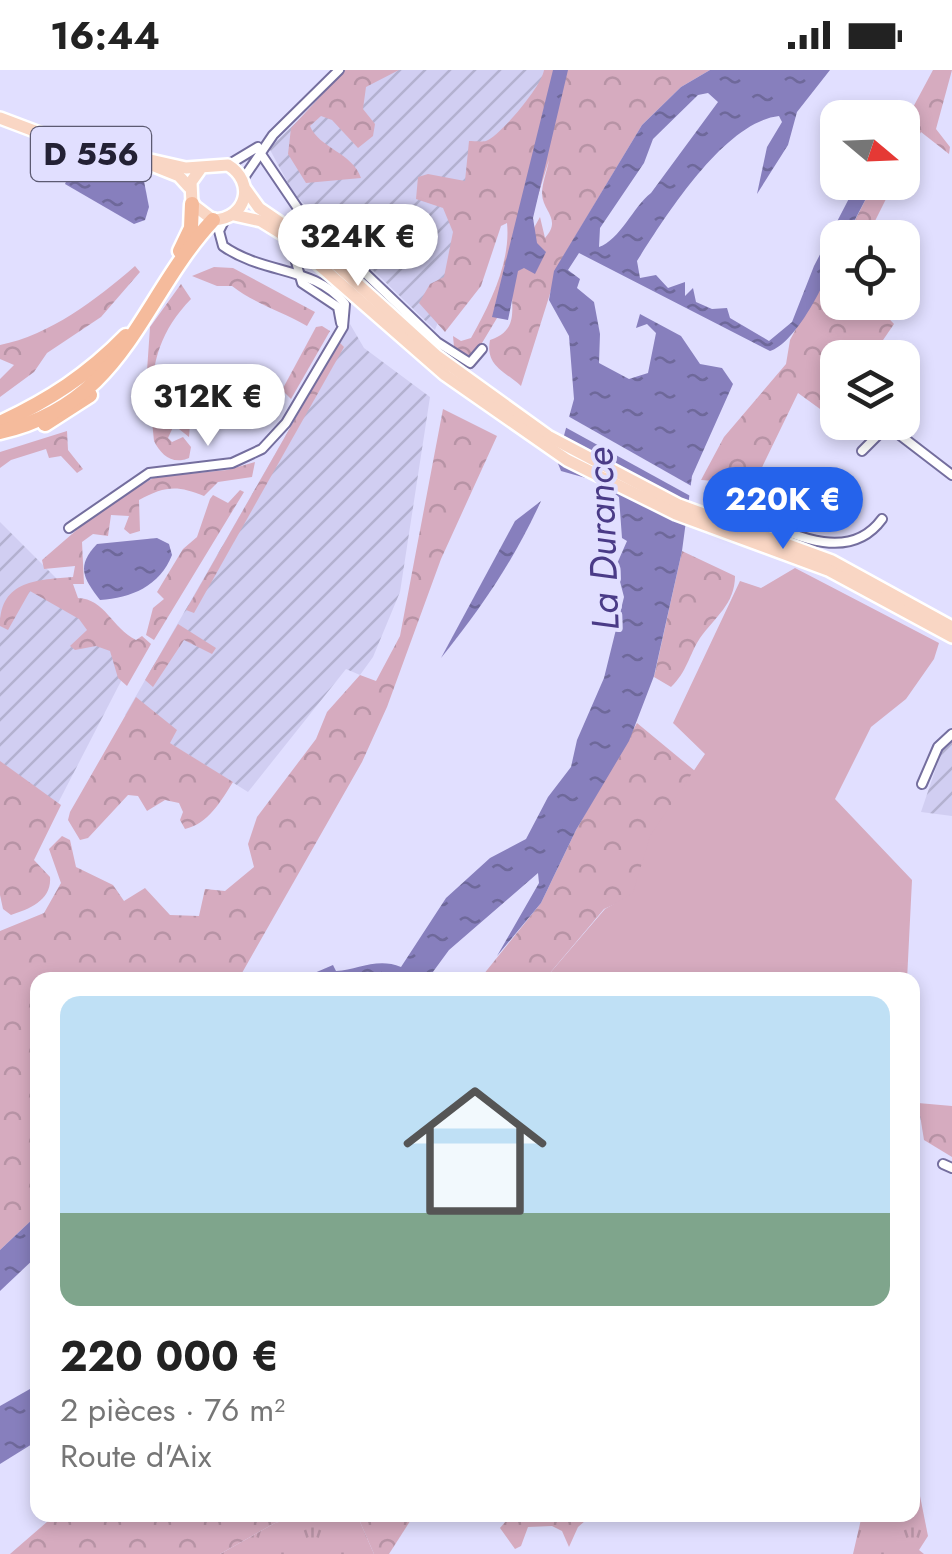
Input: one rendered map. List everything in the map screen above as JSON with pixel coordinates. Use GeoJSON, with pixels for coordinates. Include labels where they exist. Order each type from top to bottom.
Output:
{"type":"FeatureCollection","features":[{"type":"Feature","properties":{"kind":"highway"},"geometry":{"type":"LineString","coordinates":[[115,354],[164,283],[190,228],[192,204]]}},
{"type":"Feature","properties":{"kind":"highway"},"geometry":{"type":"LineString","coordinates":[[3,428],[54,420],[112,374],[186,254],[224,218]]}},
{"type":"Feature","properties":{"kind":"highway"},"geometry":{"type":"LineString","coordinates":[[3,428],[36,414],[133,340]]}},
{"type":"Feature","properties":{"kind":"main road","name":"D 556"},"geometry":{"type":"LineString","coordinates":[[0,118],[75,144],[202,168]]}},
{"type":"Feature","properties":{"kind":"main road","name":"D 556"},"geometry":{"type":"LineString","coordinates":[[0,127],[51,145],[166,170],[189,188]]}},
{"type":"Feature","properties":{"kind":"main road"},"geometry":{"type":"LineString","coordinates":[[472,390],[319,248],[259,208],[228,165],[202,168],[189,188],[192,204],[224,218],[253,218],[287,237],[472,390],[588,466],[828,570],[952,637]]}},
{"type":"Feature","properties":{"kind":"main road"},"geometry":{"type":"LineString","coordinates":[[224,218],[244,184]]}},
{"type":"Feature","properties":{"kind":"main road"},"geometry":{"type":"LineString","coordinates":[[713,523],[832,561],[952,627]]}},
{"type":"Feature","properties":{"kind":"street"},"geometry":{"type":"LineString","coordinates":[[244,184],[259,151],[339,70]]}},
{"type":"Feature","properties":{"kind":"street"},"geometry":{"type":"LineString","coordinates":[[228,165],[273,135]]}},
{"type":"Feature","properties":{"kind":"street"},"geometry":{"type":"LineString","coordinates":[[259,151],[298,210],[437,342],[470,363],[482,348]]}},
{"type":"Feature","properties":{"kind":"street"},"geometry":{"type":"LineString","coordinates":[[68,528],[150,474],[232,463],[262,450],[286,423],[346,321],[346,304],[326,286],[298,274],[265,268],[223,246],[220,231],[224,218]]}},
{"type":"Feature","properties":{"kind":"street"},"geometry":{"type":"LineString","coordinates":[[287,237],[298,274]]}},
{"type":"Feature","properties":{"kind":"street"},"geometry":{"type":"LineString","coordinates":[[862,451],[883,430],[892,430],[952,476]]}},
{"type":"Feature","properties":{"kind":"street"},"geometry":{"type":"LineString","coordinates":[[756,518],[797,538],[824,543],[862,538],[882,520]]}},
{"type":"Feature","properties":{"kind":"street"},"geometry":{"type":"LineString","coordinates":[[922,784],[938,746],[952,734]]}},
{"type":"Feature","properties":{"kind":"shaded area"},"geometry":{"type":"Polygon","coordinates":[[[352,70],[552,70],[491,182],[435,330],[294,194],[269,148],[352,70]]]}},
{"type":"Feature","properties":{"kind":"shaded area"},"geometry":{"type":"Polygon","coordinates":[[[350,324],[364,348],[430,397],[400,592],[373,657],[360,675],[346,669],[248,792],[125,715],[350,324]]]}},
{"type":"Feature","properties":{"kind":"shaded area"},"geometry":{"type":"Polygon","coordinates":[[[0,522],[134,656],[56,807],[0,765],[0,522]]]}},
{"type":"Feature","properties":{"kind":"shaded area"},"geometry":{"type":"Polygon","coordinates":[[[952,739],[952,816],[921,812],[943,747],[952,739]]]}},
{"type":"Feature","properties":{"kind":"green space"},"geometry":{"type":"Polygon","coordinates":[[[345,70],[399,70],[366,87],[363,109],[375,124],[373,136],[358,148],[332,120],[321,116],[310,126],[314,134],[351,162],[361,178],[306,183],[288,154],[291,128],[345,70]]]}},
{"type":"Feature","properties":{"kind":"green space"},"geometry":{"type":"Polygon","coordinates":[[[544,70],[710,70],[681,87],[642,125],[560,262],[521,386],[493,362],[490,340],[501,335],[511,322],[514,278],[536,224],[540,217],[545,238],[552,226],[542,194],[549,160],[503,308],[473,358],[454,347],[453,336],[461,341],[471,338],[485,311],[506,253],[507,223],[501,226],[481,286],[445,332],[419,303],[430,284],[444,277],[453,232],[443,208],[416,199],[418,177],[428,174],[465,181],[469,141],[486,141],[501,130],[528,98],[544,70]]]}},
{"type":"Feature","properties":{"kind":"green space"},"geometry":{"type":"Polygon","coordinates":[[[933,70],[952,70],[936,129],[950,147],[949,154],[920,134],[920,100],[917,100],[933,70]]]}},
{"type":"Feature","properties":{"kind":"green space"},"geometry":{"type":"Polygon","coordinates":[[[865,200],[886,200],[876,220],[855,220],[865,200]]]}},
{"type":"Feature","properties":{"kind":"green space"},"geometry":{"type":"Polygon","coordinates":[[[135,266],[140,272],[101,317],[47,353],[34,372],[0,397],[0,379],[14,365],[0,359],[0,345],[37,333],[72,314],[135,266]]]}},
{"type":"Feature","properties":{"kind":"green space"},"geometry":{"type":"Polygon","coordinates":[[[214,267],[233,268],[315,312],[307,326],[232,286],[217,286],[192,276],[214,267]]]}},
{"type":"Feature","properties":{"kind":"green space"},"geometry":{"type":"Polygon","coordinates":[[[181,284],[191,299],[165,335],[152,388],[152,403],[159,399],[190,424],[189,437],[174,425],[168,438],[172,442],[183,437],[191,447],[189,458],[177,460],[164,454],[154,441],[147,371],[150,327],[181,284]]]}},
{"type":"Feature","properties":{"kind":"green space"},"geometry":{"type":"Polygon","coordinates":[[[820,284],[820,320],[890,320],[894,324],[883,340],[820,340],[820,409],[798,393],[752,488],[762,505],[753,510],[734,497],[728,482],[701,480],[724,437],[786,364],[790,340],[820,284]]]}},
{"type":"Feature","properties":{"kind":"green space"},"geometry":{"type":"Polygon","coordinates":[[[316,327],[330,331],[291,399],[282,390],[316,327]]]}},
{"type":"Feature","properties":{"kind":"green space"},"geometry":{"type":"Polygon","coordinates":[[[339,342],[344,347],[194,613],[186,610],[339,342]]]}},
{"type":"Feature","properties":{"kind":"green space"},"geometry":{"type":"Polygon","coordinates":[[[443,409],[497,436],[441,559],[387,707],[362,762],[243,972],[30,972],[30,1222],[0,1250],[0,931],[44,913],[61,883],[49,849],[62,836],[70,840],[76,867],[113,885],[124,901],[145,888],[170,915],[199,916],[205,889],[225,891],[254,867],[248,844],[257,817],[316,739],[327,712],[360,675],[376,681],[400,636],[443,409]]]}},
{"type":"Feature","properties":{"kind":"green space"},"geometry":{"type":"Polygon","coordinates":[[[67,431],[68,450],[83,469],[77,473],[61,456],[49,458],[46,449],[11,460],[0,468],[0,452],[67,431]]]}},
{"type":"Feature","properties":{"kind":"green space"},"geometry":{"type":"Polygon","coordinates":[[[255,462],[252,477],[218,482],[204,496],[171,489],[148,495],[139,500],[140,531],[130,534],[124,529],[129,516],[111,515],[108,536],[93,534],[82,542],[84,584],[73,584],[78,598],[95,603],[128,635],[136,640],[142,636],[151,644],[127,686],[118,678],[110,651],[96,646],[75,650],[70,646],[87,630],[79,619],[30,591],[8,630],[0,626],[2,611],[14,591],[35,581],[73,577],[75,566],[44,569],[42,560],[102,508],[155,477],[227,470],[255,462]]]}},
{"type":"Feature","properties":{"kind":"green space"},"geometry":{"type":"Polygon","coordinates":[[[240,490],[244,492],[154,640],[146,635],[153,608],[164,599],[157,592],[183,549],[197,537],[210,499],[213,495],[228,503],[240,490]]]}},
{"type":"Feature","properties":{"kind":"green space"},"geometry":{"type":"Polygon","coordinates":[[[682,551],[735,576],[728,602],[700,638],[671,687],[654,677],[682,551]]]}},
{"type":"Feature","properties":{"kind":"green space"},"geometry":{"type":"Polygon","coordinates":[[[795,568],[939,643],[934,659],[906,699],[871,727],[835,799],[912,880],[907,972],[551,972],[605,909],[633,893],[650,836],[705,754],[673,723],[740,581],[761,588],[795,568]]]}},
{"type":"Feature","properties":{"kind":"green space"},"geometry":{"type":"Polygon","coordinates":[[[178,624],[216,648],[212,654],[184,640],[153,687],[145,680],[178,624]]]}},
{"type":"Feature","properties":{"kind":"green space"},"geometry":{"type":"Polygon","coordinates":[[[136,697],[177,730],[170,743],[233,782],[213,811],[193,826],[185,829],[179,803],[165,800],[147,811],[138,796],[128,795],[88,838],[80,840],[68,820],[70,812],[136,697]]]}},
{"type":"Feature","properties":{"kind":"green space"},"geometry":{"type":"Polygon","coordinates":[[[637,723],[695,771],[644,891],[604,909],[551,972],[485,972],[541,903],[576,830],[637,723]]]}},
{"type":"Feature","properties":{"kind":"green space"},"geometry":{"type":"Polygon","coordinates":[[[0,761],[61,805],[34,860],[50,877],[47,892],[32,906],[11,915],[3,909],[0,895],[0,761]]]}},
{"type":"Feature","properties":{"kind":"green space"},"geometry":{"type":"Polygon","coordinates":[[[920,1103],[952,1106],[952,1157],[924,1140],[920,1103]]]}},
{"type":"Feature","properties":{"kind":"green space"},"geometry":{"type":"Polygon","coordinates":[[[920,1496],[928,1536],[919,1550],[924,1554],[853,1554],[860,1522],[920,1522],[920,1496]]]}},
{"type":"Feature","properties":{"kind":"green space"},"geometry":{"type":"Polygon","coordinates":[[[47,1522],[279,1522],[220,1554],[10,1554],[47,1522]]]}},
{"type":"Feature","properties":{"kind":"green space"},"geometry":{"type":"Polygon","coordinates":[[[360,1522],[374,1554],[220,1554],[275,1523],[360,1522]]]}},
{"type":"Feature","properties":{"kind":"green space"},"geometry":{"type":"Polygon","coordinates":[[[360,1522],[410,1522],[389,1554],[374,1554],[360,1522]]]}},
{"type":"Feature","properties":{"kind":"green space"},"geometry":{"type":"Polygon","coordinates":[[[505,1522],[584,1522],[569,1547],[562,1531],[552,1526],[528,1527],[521,1546],[515,1549],[500,1528],[505,1522]]]}},
{"type":"Feature","properties":{"kind":"water"},"geometry":{"type":"Polygon","coordinates":[[[553,70],[568,70],[533,218],[537,243],[546,252],[535,274],[524,268],[518,271],[508,320],[492,317],[553,70]]]}},
{"type":"Feature","properties":{"kind":"water","name":"La Durance"},"geometry":{"type":"Polygon","coordinates":[[[710,70],[830,70],[797,112],[788,145],[757,194],[767,147],[782,122],[779,116],[758,122],[717,153],[637,261],[640,278],[656,275],[668,288],[685,282],[685,296],[693,288],[696,302],[712,309],[727,308],[730,318],[769,341],[792,322],[820,254],[820,290],[804,319],[781,345],[770,351],[579,253],[568,270],[580,279],[577,288],[594,302],[600,334],[599,363],[629,379],[648,373],[656,333],[647,324],[636,328],[640,314],[681,336],[700,364],[722,368],[733,384],[692,476],[682,551],[654,676],[629,741],[576,830],[541,903],[497,956],[539,883],[538,873],[449,950],[433,972],[317,972],[333,965],[336,971],[376,964],[401,967],[446,898],[490,858],[526,839],[548,797],[571,767],[577,740],[604,678],[624,597],[616,566],[627,541],[622,538],[619,497],[593,480],[561,471],[557,461],[574,399],[569,336],[549,300],[554,271],[642,125],[681,87],[710,70]],[[708,93],[698,95],[653,139],[644,163],[600,228],[599,247],[613,238],[718,102],[708,93]]]}},
{"type":"Feature","properties":{"kind":"water"},"geometry":{"type":"Polygon","coordinates":[[[84,167],[143,176],[149,207],[145,220],[134,224],[65,184],[70,172],[84,167]]]}},
{"type":"Feature","properties":{"kind":"water","name":"La Durance"},"geometry":{"type":"Polygon","coordinates":[[[848,200],[865,200],[855,220],[838,220],[848,200]]]}},
{"type":"Feature","properties":{"kind":"water"},"geometry":{"type":"Polygon","coordinates":[[[541,501],[496,583],[441,658],[515,521],[541,501]]]}},
{"type":"Feature","properties":{"kind":"water"},"geometry":{"type":"Polygon","coordinates":[[[157,538],[169,544],[172,555],[160,575],[133,593],[100,600],[84,572],[86,559],[97,544],[157,538]]]}},
{"type":"Feature","properties":{"kind":"water"},"geometry":{"type":"Polygon","coordinates":[[[30,1222],[30,1263],[0,1291],[0,1250],[30,1222]]]}},
{"type":"Feature","properties":{"kind":"water"},"geometry":{"type":"Polygon","coordinates":[[[30,1389],[30,1445],[0,1464],[0,1406],[30,1389]]]}},
{"type":"Feature","properties":{"kind":"pier"},"geometry":{"type":"Polygon","coordinates":[[[566,415],[695,488],[694,498],[563,426],[566,415]]]}}]}
